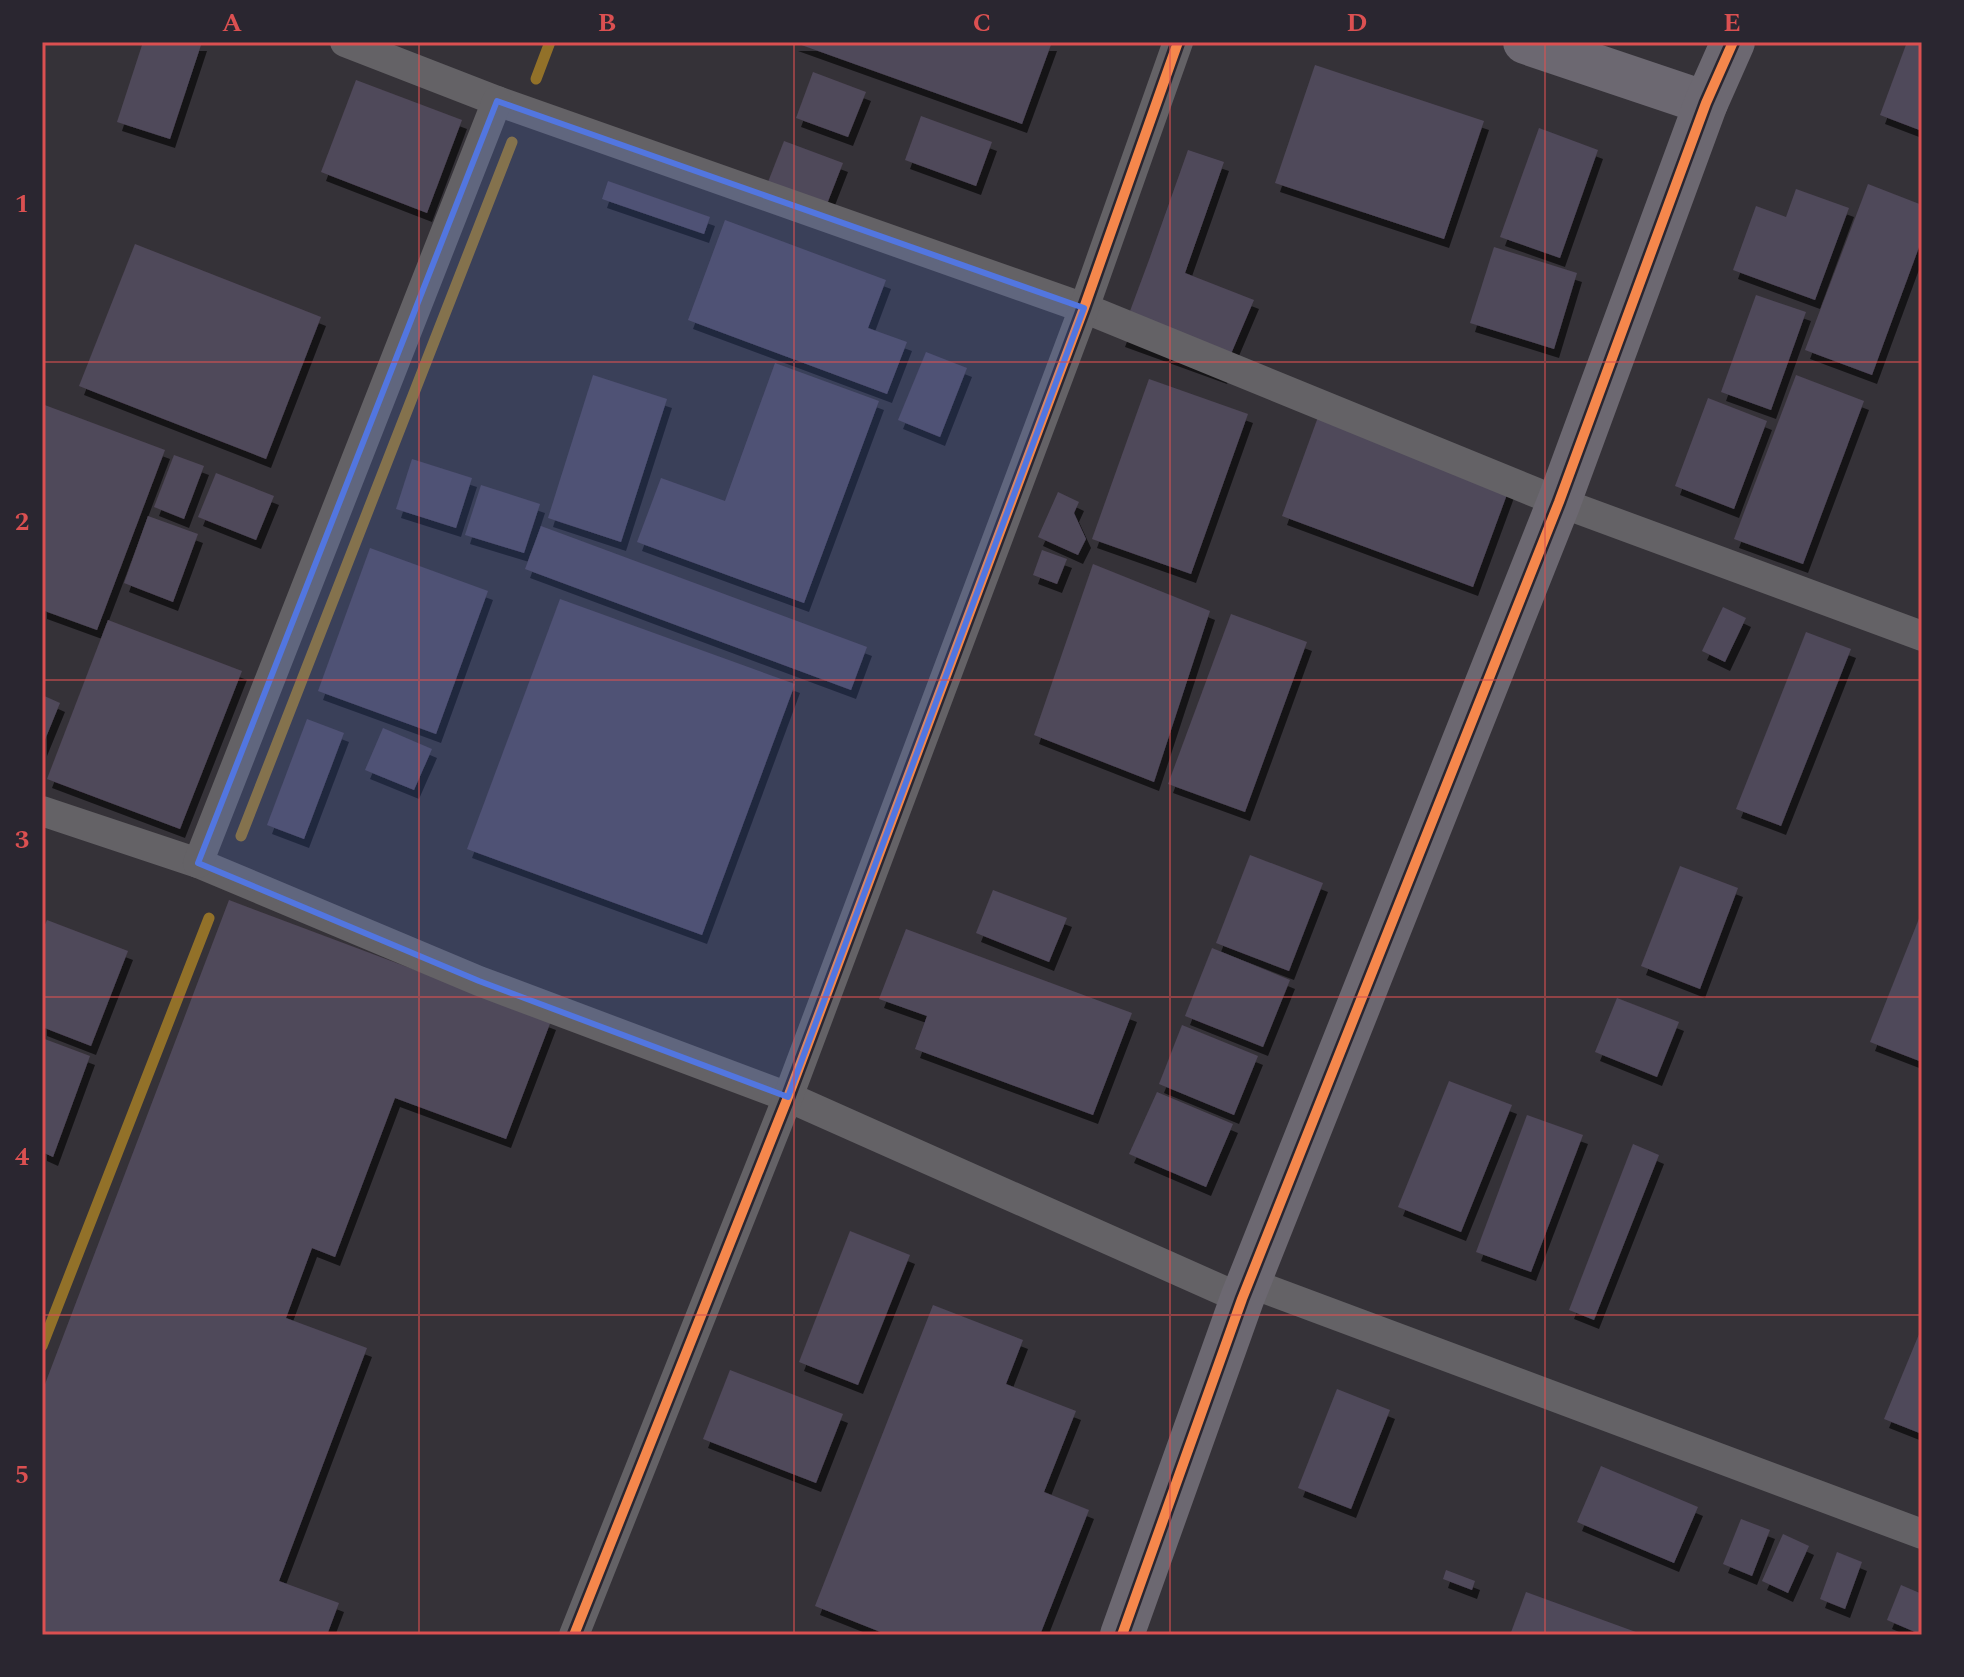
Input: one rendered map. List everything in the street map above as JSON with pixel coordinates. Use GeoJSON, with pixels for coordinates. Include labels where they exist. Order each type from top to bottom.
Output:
{"type":"FeatureCollection","features":[{"type":"Feature","properties":{"kind":"street"},"geometry":{"type":"LineString","coordinates":[[345,42],[497,101],[1084,308],[1559,502],[1922,636]]}},
{"type":"Feature","properties":{"kind":"street"},"geometry":{"type":"LineString","coordinates":[[574,1635],[788,1097],[1084,308],[1178,42]]}},
{"type":"Feature","properties":{"kind":"street"},"geometry":{"type":"LineString","coordinates":[[1525,42],[1706,103]]}},
{"type":"Feature","properties":{"kind":"street"},"geometry":{"type":"LineString","coordinates":[[1122,1635],[1246,1291],[1559,502],[1706,103],[1733,42]]}},
{"type":"Feature","properties":{"kind":"street"},"geometry":{"type":"LineString","coordinates":[[198,863],[497,101]]}},
{"type":"Feature","properties":{"kind":"street"},"geometry":{"type":"LineString","coordinates":[[42,811],[198,863],[479,981],[788,1097],[1246,1291],[1922,1534]]}},
{"type":"Feature","properties":{"kind":"highlighted area"},"geometry":{"type":"Polygon","coordinates":[[[497,101],[1084,308],[788,1097],[479,981],[198,863],[497,101]]]}},
{"type":"Feature","properties":{"kind":"building"},"geometry":{"type":"Polygon","coordinates":[[[143,42],[202,42],[170,139],[117,122],[143,42]]]}},
{"type":"Feature","properties":{"kind":"building"},"geometry":{"type":"Polygon","coordinates":[[[793,42],[1052,42],[1022,124],[793,42]]]}},
{"type":"Feature","properties":{"kind":"building"},"geometry":{"type":"Polygon","coordinates":[[[1907,42],[1922,42],[1922,131],[1880,115],[1907,42]]]}},
{"type":"Feature","properties":{"kind":"building"},"geometry":{"type":"Polygon","coordinates":[[[1315,65],[1484,121],[1444,239],[1275,183],[1315,65]]]}},
{"type":"Feature","properties":{"kind":"building"},"geometry":{"type":"Polygon","coordinates":[[[813,72],[866,92],[848,137],[796,118],[813,72]]]}},
{"type":"Feature","properties":{"kind":"building"},"geometry":{"type":"Polygon","coordinates":[[[356,80],[462,120],[427,213],[321,172],[356,80]]]}},
{"type":"Feature","properties":{"kind":"building"},"geometry":{"type":"Polygon","coordinates":[[[921,116],[992,142],[976,186],[905,160],[921,116]]]}},
{"type":"Feature","properties":{"kind":"building"},"geometry":{"type":"Polygon","coordinates":[[[1539,128],[1598,150],[1560,258],[1500,237],[1539,128]]]}},
{"type":"Feature","properties":{"kind":"building"},"geometry":{"type":"Polygon","coordinates":[[[784,141],[843,163],[827,204],[768,182],[784,141]]]}},
{"type":"Feature","properties":{"kind":"building"},"geometry":{"type":"Polygon","coordinates":[[[1188,150],[1224,162],[1185,273],[1254,300],[1222,375],[1120,338],[1188,150]]]}},
{"type":"Feature","properties":{"kind":"building"},"geometry":{"type":"Polygon","coordinates":[[[608,181],[710,217],[704,234],[602,199],[608,181]]]}},
{"type":"Feature","properties":{"kind":"building"},"geometry":{"type":"Polygon","coordinates":[[[1868,184],[1922,205],[1922,239],[1872,375],[1805,350],[1868,184]]]}},
{"type":"Feature","properties":{"kind":"building"},"geometry":{"type":"Polygon","coordinates":[[[1796,189],[1849,208],[1815,300],[1733,270],[1756,206],[1786,217],[1796,189]]]}},
{"type":"Feature","properties":{"kind":"building"},"geometry":{"type":"Polygon","coordinates":[[[725,220],[886,280],[868,328],[907,342],[887,394],[688,320],[725,220]]]}},
{"type":"Feature","properties":{"kind":"building"},"geometry":{"type":"Polygon","coordinates":[[[135,244],[321,317],[266,459],[79,386],[135,244]]]}},
{"type":"Feature","properties":{"kind":"building"},"geometry":{"type":"Polygon","coordinates":[[[1494,247],[1577,273],[1554,349],[1470,323],[1494,247]]]}},
{"type":"Feature","properties":{"kind":"building"},"geometry":{"type":"Polygon","coordinates":[[[1756,295],[1806,312],[1771,410],[1721,392],[1756,295]]]}},
{"type":"Feature","properties":{"kind":"building"},"geometry":{"type":"Polygon","coordinates":[[[926,352],[967,368],[940,437],[898,420],[926,352]]]}},
{"type":"Feature","properties":{"kind":"building"},"geometry":{"type":"Polygon","coordinates":[[[775,363],[879,401],[804,603],[637,542],[661,478],[725,501],[775,363]]]}},
{"type":"Feature","properties":{"kind":"building"},"geometry":{"type":"Polygon","coordinates":[[[593,375],[667,399],[621,542],[548,518],[593,375]]]}},
{"type":"Feature","properties":{"kind":"building"},"geometry":{"type":"Polygon","coordinates":[[[1796,375],[1864,401],[1803,564],[1734,539],[1796,375]]]}},
{"type":"Feature","properties":{"kind":"building"},"geometry":{"type":"Polygon","coordinates":[[[1149,379],[1248,414],[1191,574],[1092,539],[1149,379]]]}},
{"type":"Feature","properties":{"kind":"building"},"geometry":{"type":"Polygon","coordinates":[[[1708,398],[1767,421],[1734,509],[1675,486],[1708,398]]]}},
{"type":"Feature","properties":{"kind":"building"},"geometry":{"type":"Polygon","coordinates":[[[42,404],[165,450],[97,630],[42,610],[42,404]]]}},
{"type":"Feature","properties":{"kind":"building"},"geometry":{"type":"Polygon","coordinates":[[[1318,417],[1509,489],[1473,587],[1282,516],[1318,417]]]}},
{"type":"Feature","properties":{"kind":"building"},"geometry":{"type":"Polygon","coordinates":[[[174,455],[204,466],[184,519],[154,507],[174,455]]]}},
{"type":"Feature","properties":{"kind":"building"},"geometry":{"type":"Polygon","coordinates":[[[412,459],[472,478],[456,528],[396,509],[412,459]]]}},
{"type":"Feature","properties":{"kind":"building"},"geometry":{"type":"Polygon","coordinates":[[[216,473],[274,496],[256,540],[198,517],[216,473]]]}},
{"type":"Feature","properties":{"kind":"building"},"geometry":{"type":"Polygon","coordinates":[[[481,485],[540,504],[524,553],[465,535],[481,485]]]}},
{"type":"Feature","properties":{"kind":"building"},"geometry":{"type":"Polygon","coordinates":[[[1058,492],[1079,502],[1074,513],[1086,539],[1078,555],[1038,537],[1058,492]]]}},
{"type":"Feature","properties":{"kind":"building"},"geometry":{"type":"Polygon","coordinates":[[[148,516],[198,534],[173,602],[124,583],[148,516]]]}},
{"type":"Feature","properties":{"kind":"building"},"geometry":{"type":"Polygon","coordinates":[[[541,526],[867,647],[851,690],[525,569],[541,526]]]}},
{"type":"Feature","properties":{"kind":"building"},"geometry":{"type":"Polygon","coordinates":[[[370,548],[488,591],[436,734],[318,691],[370,548]]]}},
{"type":"Feature","properties":{"kind":"building"},"geometry":{"type":"Polygon","coordinates":[[[1042,550],[1067,559],[1057,584],[1033,575],[1042,550]]]}},
{"type":"Feature","properties":{"kind":"building"},"geometry":{"type":"Polygon","coordinates":[[[1093,564],[1210,611],[1154,782],[1034,735],[1093,564]]]}},
{"type":"Feature","properties":{"kind":"building"},"geometry":{"type":"Polygon","coordinates":[[[560,599],[795,684],[702,935],[467,849],[560,599]]]}},
{"type":"Feature","properties":{"kind":"building"},"geometry":{"type":"Polygon","coordinates":[[[1723,607],[1746,618],[1725,662],[1702,651],[1723,607]]]}},
{"type":"Feature","properties":{"kind":"building"},"geometry":{"type":"Polygon","coordinates":[[[1231,614],[1307,642],[1245,812],[1168,784],[1231,614]]]}},
{"type":"Feature","properties":{"kind":"building"},"geometry":{"type":"Polygon","coordinates":[[[108,620],[242,671],[180,829],[47,779],[108,620]]]}},
{"type":"Feature","properties":{"kind":"building"},"geometry":{"type":"Polygon","coordinates":[[[1806,632],[1851,649],[1781,826],[1736,809],[1806,632]]]}},
{"type":"Feature","properties":{"kind":"building"},"geometry":{"type":"Polygon","coordinates":[[[42,695],[60,703],[42,747],[42,695]]]}},
{"type":"Feature","properties":{"kind":"building"},"geometry":{"type":"Polygon","coordinates":[[[307,719],[344,733],[304,839],[267,825],[307,719]]]}},
{"type":"Feature","properties":{"kind":"building"},"geometry":{"type":"Polygon","coordinates":[[[383,728],[432,749],[414,790],[365,770],[383,728]]]}},
{"type":"Feature","properties":{"kind":"building"},"geometry":{"type":"Polygon","coordinates":[[[1250,855],[1323,883],[1289,971],[1216,943],[1250,855]]]}},
{"type":"Feature","properties":{"kind":"building"},"geometry":{"type":"Polygon","coordinates":[[[1680,866],[1738,888],[1700,989],[1641,966],[1680,866]]]}},
{"type":"Feature","properties":{"kind":"building"},"geometry":{"type":"Polygon","coordinates":[[[993,890],[1067,918],[1049,962],[976,933],[993,890]]]}},
{"type":"Feature","properties":{"kind":"building"},"geometry":{"type":"Polygon","coordinates":[[[229,900],[551,1021],[506,1139],[395,1098],[335,1257],[312,1248],[286,1318],[367,1348],[279,1581],[339,1603],[327,1635],[42,1635],[42,1392],[229,900]]]}},
{"type":"Feature","properties":{"kind":"building"},"geometry":{"type":"Polygon","coordinates":[[[1922,911],[1922,1062],[1870,1042],[1922,911]]]}},
{"type":"Feature","properties":{"kind":"building"},"geometry":{"type":"Polygon","coordinates":[[[47,920],[128,951],[91,1046],[42,1027],[42,931],[47,920]]]}},
{"type":"Feature","properties":{"kind":"building"},"geometry":{"type":"Polygon","coordinates":[[[906,929],[1132,1013],[1093,1115],[915,1049],[927,1016],[879,999],[906,929]]]}},
{"type":"Feature","properties":{"kind":"building"},"geometry":{"type":"Polygon","coordinates":[[[1212,948],[1290,980],[1263,1047],[1185,1016],[1212,948]]]}},
{"type":"Feature","properties":{"kind":"building"},"geometry":{"type":"Polygon","coordinates":[[[1617,998],[1679,1022],[1657,1077],[1595,1052],[1617,998]]]}},
{"type":"Feature","properties":{"kind":"building"},"geometry":{"type":"Polygon","coordinates":[[[1182,1025],[1258,1056],[1234,1115],[1159,1084],[1182,1025]]]}},
{"type":"Feature","properties":{"kind":"building"},"geometry":{"type":"Polygon","coordinates":[[[42,1038],[90,1056],[53,1157],[42,1152],[42,1038]]]}},
{"type":"Feature","properties":{"kind":"building"},"geometry":{"type":"Polygon","coordinates":[[[1449,1081],[1512,1105],[1461,1232],[1398,1207],[1449,1081]]]}},
{"type":"Feature","properties":{"kind":"building"},"geometry":{"type":"Polygon","coordinates":[[[1157,1092],[1233,1124],[1206,1187],[1129,1154],[1157,1092]]]}},
{"type":"Feature","properties":{"kind":"building"},"geometry":{"type":"Polygon","coordinates":[[[1527,1115],[1583,1135],[1531,1272],[1476,1252],[1527,1115]]]}},
{"type":"Feature","properties":{"kind":"building"},"geometry":{"type":"Polygon","coordinates":[[[1633,1144],[1659,1155],[1594,1320],[1569,1310],[1633,1144]]]}},
{"type":"Feature","properties":{"kind":"building"},"geometry":{"type":"Polygon","coordinates":[[[850,1231],[910,1255],[858,1385],[799,1362],[850,1231]]]}},
{"type":"Feature","properties":{"kind":"building"},"geometry":{"type":"Polygon","coordinates":[[[933,1305],[1023,1340],[1006,1384],[1076,1411],[1044,1492],[1089,1510],[1040,1635],[888,1635],[815,1606],[933,1305]]]}},
{"type":"Feature","properties":{"kind":"building"},"geometry":{"type":"Polygon","coordinates":[[[1922,1327],[1922,1434],[1884,1419],[1922,1327]]]}},
{"type":"Feature","properties":{"kind":"building"},"geometry":{"type":"Polygon","coordinates":[[[730,1370],[843,1414],[816,1483],[703,1439],[730,1370]]]}},
{"type":"Feature","properties":{"kind":"building"},"geometry":{"type":"Polygon","coordinates":[[[1337,1389],[1390,1410],[1351,1509],[1298,1488],[1337,1389]]]}},
{"type":"Feature","properties":{"kind":"building"},"geometry":{"type":"Polygon","coordinates":[[[1601,1466],[1698,1507],[1674,1563],[1577,1522],[1601,1466]]]}},
{"type":"Feature","properties":{"kind":"building"},"geometry":{"type":"Polygon","coordinates":[[[1741,1519],[1770,1530],[1752,1576],[1723,1564],[1741,1519]]]}},
{"type":"Feature","properties":{"kind":"building"},"geometry":{"type":"Polygon","coordinates":[[[1783,1534],[1809,1546],[1788,1593],[1762,1581],[1783,1534]]]}},
{"type":"Feature","properties":{"kind":"building"},"geometry":{"type":"Polygon","coordinates":[[[1837,1552],[1862,1562],[1845,1609],[1820,1599],[1837,1552]]]}},
{"type":"Feature","properties":{"kind":"building"},"geometry":{"type":"Polygon","coordinates":[[[1446,1570],[1475,1581],[1472,1590],[1443,1579],[1446,1570]]]}},
{"type":"Feature","properties":{"kind":"building"},"geometry":{"type":"Polygon","coordinates":[[[1901,1585],[1922,1594],[1922,1635],[1887,1620],[1901,1585]]]}},
{"type":"Feature","properties":{"kind":"building"},"geometry":{"type":"Polygon","coordinates":[[[1526,1592],[1644,1635],[1510,1635],[1526,1592]]]}},
{"type":"Feature","properties":{"kind":"waterway"},"geometry":{"type":"LineString","coordinates":[[536,79],[550,42]]}},
{"type":"Feature","properties":{"kind":"waterway"},"geometry":{"type":"LineString","coordinates":[[241,836],[512,142]]}},
{"type":"Feature","properties":{"kind":"waterway"},"geometry":{"type":"LineString","coordinates":[[42,1346],[209,918]]}},
{"type":"Feature","properties":{"kind":"cycle path"},"geometry":{"type":"LineString","coordinates":[[574,1635],[788,1097],[1084,308],[1178,42]]}},
{"type":"Feature","properties":{"kind":"cycle path"},"geometry":{"type":"LineString","coordinates":[[1122,1635],[1242,1299],[1559,502],[1706,103],[1733,42]]}}]}
